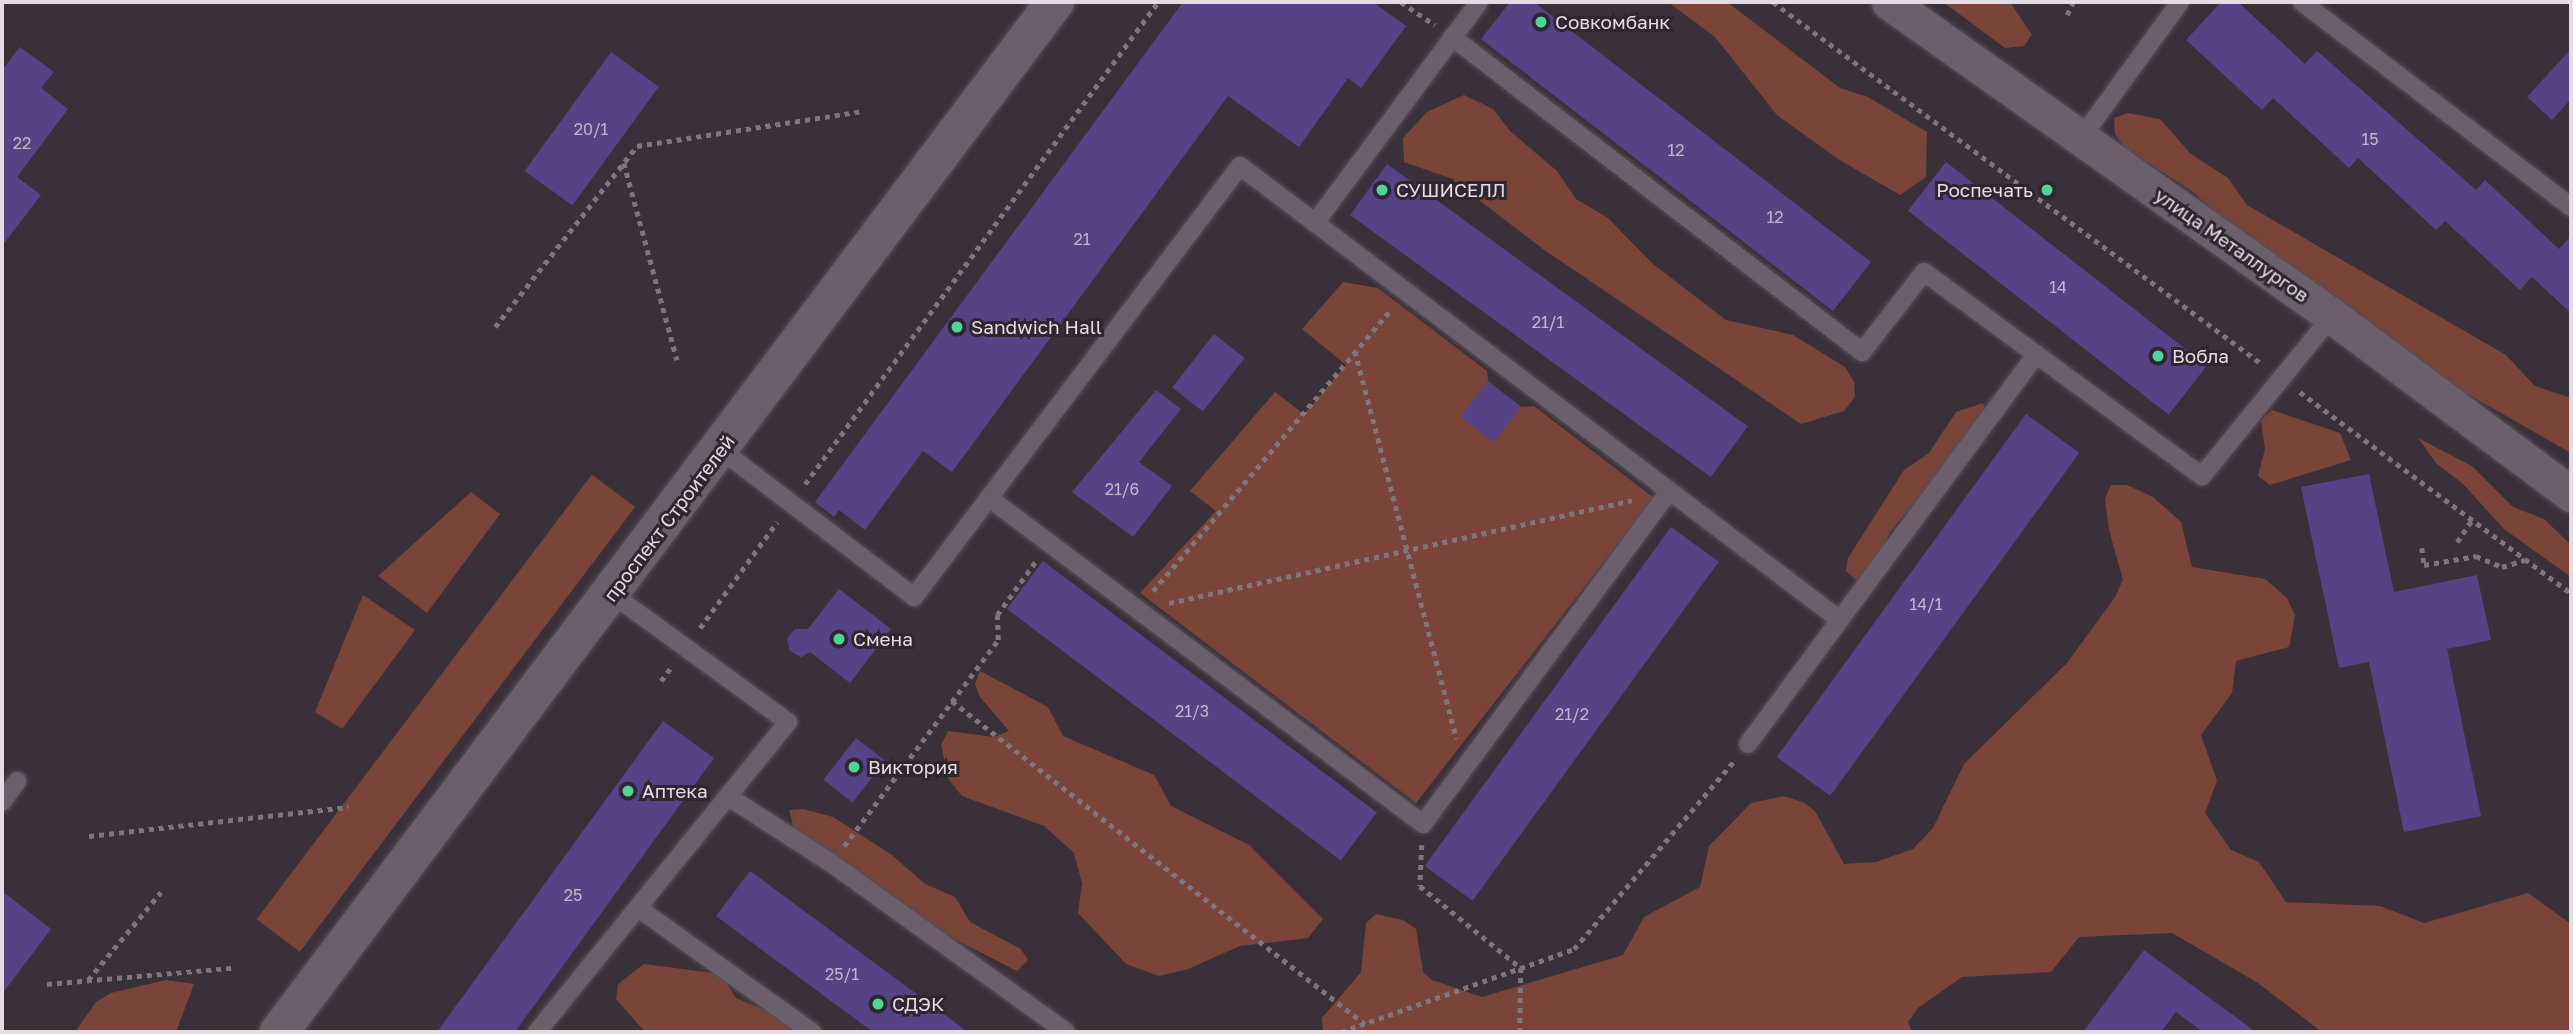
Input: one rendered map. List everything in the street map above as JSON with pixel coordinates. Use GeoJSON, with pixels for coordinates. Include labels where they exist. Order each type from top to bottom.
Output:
{"type":"FeatureCollection","features":[{"type":"Feature","properties":{"kind":"street","name":"проспект Строителей"},"geometry":{"type":"LineString","coordinates":[[279,1032],[613,595],[1055,2]]}},
{"type":"Feature","properties":{"kind":"street","name":"улица Металлургов"},"geometry":{"type":"LineString","coordinates":[[1889,2],[2332,316],[2571,494]]}},
{"type":"Feature","properties":{"kind":"lane"},"geometry":{"type":"LineString","coordinates":[[1315,223],[1479,2]]}},
{"type":"Feature","properties":{"kind":"lane"},"geometry":{"type":"LineString","coordinates":[[2081,138],[2180,2]]}},
{"type":"Feature","properties":{"kind":"lane"},"geometry":{"type":"LineString","coordinates":[[2302,2],[2571,207]]}},
{"type":"Feature","properties":{"kind":"lane"},"geometry":{"type":"LineString","coordinates":[[1452,37],[1862,352],[1924,272],[2202,476],[2332,316]]}},
{"type":"Feature","properties":{"kind":"lane"},"geometry":{"type":"LineString","coordinates":[[720,449],[914,597],[1240,166],[1840,621]]}},
{"type":"Feature","properties":{"kind":"lane"},"geometry":{"type":"LineString","coordinates":[[1748,744],[2037,354]]}},
{"type":"Feature","properties":{"kind":"lane"},"geometry":{"type":"LineString","coordinates":[[989,498],[1423,824],[1669,492]]}},
{"type":"Feature","properties":{"kind":"lane"},"geometry":{"type":"LineString","coordinates":[[537,1032],[788,722],[613,595]]}},
{"type":"Feature","properties":{"kind":"lane"},"geometry":{"type":"LineString","coordinates":[[2,802],[17,781]]}},
{"type":"Feature","properties":{"kind":"lane"},"geometry":{"type":"LineString","coordinates":[[729,797],[831,863],[1066,1032]]}},
{"type":"Feature","properties":{"kind":"lane"},"geometry":{"type":"LineString","coordinates":[[638,908],[812,1032]]}},
{"type":"Feature","properties":{"kind":"path"},"geometry":{"type":"LineString","coordinates":[[661,681],[1158,2]]}},
{"type":"Feature","properties":{"kind":"path"},"geometry":{"type":"LineString","coordinates":[[1401,2],[1452,37]]}},
{"type":"Feature","properties":{"kind":"path"},"geometry":{"type":"LineString","coordinates":[[1773,2],[2571,593]]}},
{"type":"Feature","properties":{"kind":"path"},"geometry":{"type":"LineString","coordinates":[[2067,15],[2073,2]]}},
{"type":"Feature","properties":{"kind":"path"},"geometry":{"type":"LineString","coordinates":[[495,327],[637,146],[862,111]]}},
{"type":"Feature","properties":{"kind":"path"},"geometry":{"type":"LineString","coordinates":[[624,163],[677,360]]}},
{"type":"Feature","properties":{"kind":"path"},"geometry":{"type":"LineString","coordinates":[[1138,610],[1405,292]]}},
{"type":"Feature","properties":{"kind":"path"},"geometry":{"type":"LineString","coordinates":[[1356,351],[1464,767]]}},
{"type":"Feature","properties":{"kind":"path"},"geometry":{"type":"LineString","coordinates":[[1138,610],[1669,492]]}},
{"type":"Feature","properties":{"kind":"path"},"geometry":{"type":"LineString","coordinates":[[2457,542],[2472,520]]}},
{"type":"Feature","properties":{"kind":"path"},"geometry":{"type":"LineString","coordinates":[[831,863],[998,640],[997,615],[1049,544]]}},
{"type":"Feature","properties":{"kind":"path"},"geometry":{"type":"LineString","coordinates":[[2422,548],[2424,565],[2476,556],[2502,566],[2526,559]]}},
{"type":"Feature","properties":{"kind":"path"},"geometry":{"type":"LineString","coordinates":[[952,701],[1365,1024]]}},
{"type":"Feature","properties":{"kind":"path"},"geometry":{"type":"LineString","coordinates":[[1341,1032],[1574,949],[1748,744]]}},
{"type":"Feature","properties":{"kind":"path"},"geometry":{"type":"LineString","coordinates":[[89,836],[348,807]]}},
{"type":"Feature","properties":{"kind":"path"},"geometry":{"type":"LineString","coordinates":[[1423,824],[1420,886],[1521,968]]}},
{"type":"Feature","properties":{"kind":"path"},"geometry":{"type":"LineString","coordinates":[[88,980],[161,892]]}},
{"type":"Feature","properties":{"kind":"path"},"geometry":{"type":"LineString","coordinates":[[47,984],[231,968]]}},
{"type":"Feature","properties":{"kind":"path"},"geometry":{"type":"LineString","coordinates":[[1520,1032],[1521,968]]}},
{"type":"Feature","properties":{"kind":"shaded area"},"geometry":{"type":"Polygon","coordinates":[[[1668,2],[1727,2],[1840,88],[1868,97],[1927,132],[1926,177],[1900,195],[1838,159],[1777,115],[1715,37],[1668,2]]]}},
{"type":"Feature","properties":{"kind":"shaded area"},"geometry":{"type":"Polygon","coordinates":[[[1943,2],[2010,2],[2032,35],[2024,46],[2005,48],[1943,2]]]}},
{"type":"Feature","properties":{"kind":"shaded area"},"geometry":{"type":"Polygon","coordinates":[[[1464,95],[1493,109],[1510,131],[1557,171],[1576,199],[1608,218],[1653,264],[1726,320],[1793,335],[1845,367],[1854,382],[1855,397],[1844,411],[1801,424],[1543,249],[1450,178],[1404,162],[1403,138],[1427,112],[1464,95]]]}},
{"type":"Feature","properties":{"kind":"shaded area"},"geometry":{"type":"Polygon","coordinates":[[[2128,113],[2160,119],[2191,154],[2228,178],[2247,205],[2506,355],[2535,386],[2571,398],[2571,453],[2443,380],[2262,254],[2192,191],[2125,148],[2115,134],[2114,118],[2128,113]]]}},
{"type":"Feature","properties":{"kind":"shaded area"},"geometry":{"type":"Polygon","coordinates":[[[1343,282],[1378,288],[1487,371],[1488,381],[1520,407],[1534,406],[1654,498],[1416,803],[1140,593],[1216,511],[1190,491],[1275,392],[1304,414],[1346,365],[1302,329],[1343,282]]]}},
{"type":"Feature","properties":{"kind":"shaded area"},"geometry":{"type":"Polygon","coordinates":[[[1983,403],[1988,416],[1890,532],[1879,557],[1857,581],[1846,571],[1848,558],[1904,470],[1929,453],[1956,412],[1983,403]]]}},
{"type":"Feature","properties":{"kind":"shaded area"},"geometry":{"type":"Polygon","coordinates":[[[2272,410],[2340,433],[2351,460],[2270,485],[2258,476],[2265,449],[2261,420],[2272,410]]]}},
{"type":"Feature","properties":{"kind":"shaded area"},"geometry":{"type":"Polygon","coordinates":[[[2418,438],[2472,466],[2513,507],[2544,519],[2571,545],[2571,577],[2504,529],[2463,484],[2436,463],[2418,438]]]}},
{"type":"Feature","properties":{"kind":"shaded area"},"geometry":{"type":"Polygon","coordinates":[[[592,475],[635,507],[300,952],[257,919],[592,475]]]}},
{"type":"Feature","properties":{"kind":"shaded area"},"geometry":{"type":"Polygon","coordinates":[[[2111,485],[2127,485],[2153,497],[2181,522],[2192,567],[2265,579],[2287,598],[2295,616],[2289,647],[2236,661],[2232,693],[2201,735],[2217,781],[2205,813],[2231,850],[2259,862],[2286,902],[2380,906],[2424,923],[2528,893],[2571,924],[2571,1032],[2322,1032],[2258,983],[2172,933],[2079,937],[2051,972],[1962,977],[1918,1008],[1908,1022],[1912,1032],[1323,1032],[1322,1018],[1361,972],[1366,923],[1376,914],[1403,920],[1416,929],[1423,972],[1432,980],[1482,997],[1623,955],[1644,917],[1700,887],[1709,846],[1751,803],[1783,796],[1803,802],[1815,811],[1844,864],[1876,862],[1913,849],[1933,828],[1964,764],[2067,663],[2115,597],[2123,580],[2109,530],[2105,498],[2111,485]]]}},
{"type":"Feature","properties":{"kind":"shaded area"},"geometry":{"type":"Polygon","coordinates":[[[471,492],[500,514],[427,613],[378,576],[471,492]]]}},
{"type":"Feature","properties":{"kind":"shaded area"},"geometry":{"type":"Polygon","coordinates":[[[363,595],[415,630],[342,729],[315,712],[363,595]]]}},
{"type":"Feature","properties":{"kind":"shaded area"},"geometry":{"type":"Polygon","coordinates":[[[980,671],[1048,707],[1063,736],[1154,775],[1171,806],[1249,845],[1323,919],[1308,938],[1240,946],[1188,969],[1159,976],[1126,964],[1078,913],[1082,883],[1074,853],[1044,826],[962,796],[949,780],[941,745],[948,731],[994,737],[1009,731],[980,697],[975,684],[980,671]]]}},
{"type":"Feature","properties":{"kind":"shaded area"},"geometry":{"type":"Polygon","coordinates":[[[803,809],[833,817],[892,855],[925,884],[955,897],[970,922],[1021,949],[1028,960],[1017,971],[866,894],[794,829],[789,810],[803,809]]]}},
{"type":"Feature","properties":{"kind":"shaded area"},"geometry":{"type":"Polygon","coordinates":[[[644,964],[721,974],[736,998],[786,1019],[800,1032],[645,1032],[616,999],[618,984],[644,964]]]}},
{"type":"Feature","properties":{"kind":"shaded area"},"geometry":{"type":"Polygon","coordinates":[[[166,980],[194,984],[176,1032],[75,1032],[96,1002],[111,993],[166,980]]]}},
{"type":"Feature","properties":{"kind":"building"},"geometry":{"type":"Polygon","coordinates":[[[1183,2],[1373,2],[1406,26],[1361,88],[1348,78],[1299,147],[1228,96],[952,472],[923,451],[865,530],[839,510],[834,517],[815,502],[1183,2]]]}},
{"type":"Feature","properties":{"kind":"building"},"geometry":{"type":"Polygon","coordinates":[[[1510,2],[1534,2],[1871,262],[1833,311],[1481,39],[1510,2]]]}},
{"type":"Feature","properties":{"kind":"building"},"geometry":{"type":"Polygon","coordinates":[[[2221,2],[2238,2],[2305,64],[2317,51],[2476,190],[2485,180],[2559,249],[2571,236],[2571,313],[2532,277],[2520,290],[2445,221],[2436,230],[2358,158],[2349,168],[2273,98],[2262,110],[2186,40],[2221,2]]]}},
{"type":"Feature","properties":{"kind":"building"},"geometry":{"type":"Polygon","coordinates":[[[20,47],[54,72],[41,88],[68,109],[17,177],[41,195],[2,246],[2,70],[20,47]]]}},
{"type":"Feature","properties":{"kind":"building"},"geometry":{"type":"Polygon","coordinates":[[[2571,49],[2571,99],[2552,120],[2527,97],[2571,49]]]}},
{"type":"Feature","properties":{"kind":"building"},"geometry":{"type":"Polygon","coordinates":[[[611,52],[659,87],[572,206],[525,171],[611,52]]]}},
{"type":"Feature","properties":{"kind":"building"},"geometry":{"type":"Polygon","coordinates":[[[1946,162],[2207,366],[2169,415],[1908,211],[1946,162]]]}},
{"type":"Feature","properties":{"kind":"building"},"geometry":{"type":"Polygon","coordinates":[[[1387,164],[1748,426],[1711,477],[1350,215],[1387,164]]]}},
{"type":"Feature","properties":{"kind":"building"},"geometry":{"type":"Polygon","coordinates":[[[1214,334],[1245,358],[1203,412],[1172,388],[1214,334]]]}},
{"type":"Feature","properties":{"kind":"building"},"geometry":{"type":"Polygon","coordinates":[[[1488,381],[1521,407],[1493,442],[1460,416],[1488,381]]]}},
{"type":"Feature","properties":{"kind":"building"},"geometry":{"type":"Polygon","coordinates":[[[1156,390],[1181,409],[1139,462],[1172,486],[1133,537],[1072,492],[1156,390]]]}},
{"type":"Feature","properties":{"kind":"building"},"geometry":{"type":"Polygon","coordinates":[[[2026,414],[2079,453],[1830,796],[1777,757],[2026,414]]]}},
{"type":"Feature","properties":{"kind":"building"},"geometry":{"type":"Polygon","coordinates":[[[2369,474],[2394,592],[2477,575],[2491,640],[2447,649],[2481,816],[2404,832],[2369,662],[2339,668],[2301,487],[2369,474]]]}},
{"type":"Feature","properties":{"kind":"building"},"geometry":{"type":"Polygon","coordinates":[[[1671,527],[1719,562],[1472,901],[1425,866],[1671,527]]]}},
{"type":"Feature","properties":{"kind":"building"},"geometry":{"type":"Polygon","coordinates":[[[1043,561],[1377,813],[1341,860],[1007,609],[1043,561]]]}},
{"type":"Feature","properties":{"kind":"building"},"geometry":{"type":"Polygon","coordinates":[[[839,589],[891,629],[850,683],[810,652],[801,657],[790,651],[787,639],[795,629],[808,629],[839,589]]]}},
{"type":"Feature","properties":{"kind":"building"},"geometry":{"type":"Polygon","coordinates":[[[663,721],[714,758],[515,1032],[437,1032],[663,721]]]}},
{"type":"Feature","properties":{"kind":"building"},"geometry":{"type":"Polygon","coordinates":[[[856,738],[885,761],[853,803],[823,780],[856,738]]]}},
{"type":"Feature","properties":{"kind":"building"},"geometry":{"type":"Polygon","coordinates":[[[750,871],[968,1032],[873,1032],[716,916],[750,871]]]}},
{"type":"Feature","properties":{"kind":"building"},"geometry":{"type":"Polygon","coordinates":[[[2,891],[51,929],[2,994],[2,891]]]}},
{"type":"Feature","properties":{"kind":"building"},"geometry":{"type":"Polygon","coordinates":[[[2144,950],[2256,1032],[2203,1032],[2176,1012],[2161,1032],[2083,1032],[2144,950]]]}},
{"type":"Feature","properties":{"kind":"place","name":"Совкомбанк"},"geometry":{"type":"Point","coordinates":[1541,22]}},
{"type":"Feature","properties":{"kind":"place","name":"СУШИСЕЛЛ"},"geometry":{"type":"Point","coordinates":[1382,190]}},
{"type":"Feature","properties":{"kind":"place","name":"Роспечать"},"geometry":{"type":"Point","coordinates":[2047,190]}},
{"type":"Feature","properties":{"kind":"place","name":"Sandwich Hall"},"geometry":{"type":"Point","coordinates":[957,327]}},
{"type":"Feature","properties":{"kind":"place","name":"Вобла"},"geometry":{"type":"Point","coordinates":[2158,356]}},
{"type":"Feature","properties":{"kind":"place","name":"Смена"},"geometry":{"type":"Point","coordinates":[839,639]}},
{"type":"Feature","properties":{"kind":"place","name":"Виктория"},"geometry":{"type":"Point","coordinates":[854,767]}},
{"type":"Feature","properties":{"kind":"place","name":"Аптека"},"geometry":{"type":"Point","coordinates":[628,791]}},
{"type":"Feature","properties":{"kind":"place","name":"СДЭК"},"geometry":{"type":"Point","coordinates":[878,1004]}}]}
